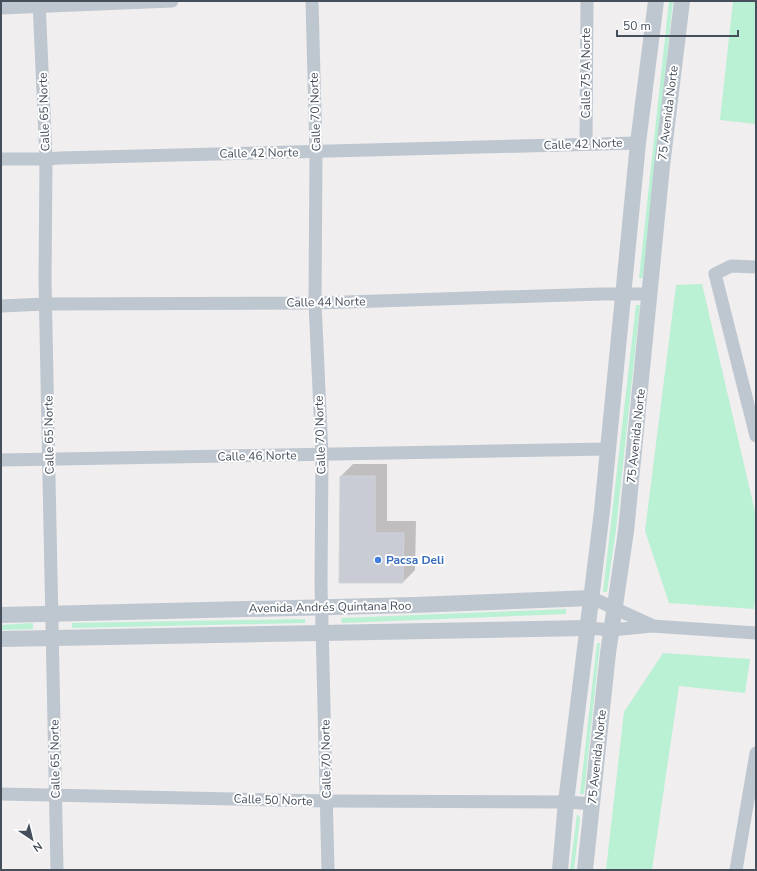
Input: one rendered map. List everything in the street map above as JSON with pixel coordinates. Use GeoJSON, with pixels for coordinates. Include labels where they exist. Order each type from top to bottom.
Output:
{"type":"FeatureCollection","features":[{"type":"Feature","properties":{"kind":"street"},"geometry":{"type":"LineString","coordinates":[[1,8],[39,4],[172,1]]}},
{"type":"Feature","properties":{"kind":"street","name":"Calle 70 Norte"},"geometry":{"type":"LineString","coordinates":[[312,1],[316,152],[315,303],[322,455],[322,632],[328,870]]}},
{"type":"Feature","properties":{"kind":"street","name":"Calle 75 A Norte"},"geometry":{"type":"LineString","coordinates":[[586,144],[587,1]]}},
{"type":"Feature","properties":{"kind":"street","name":"75 Avenida Norte"},"geometry":{"type":"LineString","coordinates":[[560,870],[566,802],[592,598],[608,449],[638,143],[656,1]]}},
{"type":"Feature","properties":{"kind":"street","name":"75 Avenida Norte"},"geometry":{"type":"LineString","coordinates":[[585,870],[608,653],[616,609],[626,531],[662,166],[682,1]]}},
{"type":"Feature","properties":{"kind":"street","name":"Calle 65 Norte"},"geometry":{"type":"LineString","coordinates":[[39,4],[46,159],[46,304],[57,870]]}},
{"type":"Feature","properties":{"kind":"street","name":"Calle 42 Norte"},"geometry":{"type":"LineString","coordinates":[[1,159],[638,143]]}},
{"type":"Feature","properties":{"kind":"street"},"geometry":{"type":"LineString","coordinates":[[756,267],[730,266],[715,274],[756,436]]}},
{"type":"Feature","properties":{"kind":"street","name":"Calle 44 Norte"},"geometry":{"type":"LineString","coordinates":[[1,306],[46,304],[315,303],[624,293],[650,294]]}},
{"type":"Feature","properties":{"kind":"street","name":"Calle 46 Norte"},"geometry":{"type":"LineString","coordinates":[[1,460],[608,449]]}},
{"type":"Feature","properties":{"kind":"street","name":"Avenida Andrés Quintana Roo"},"geometry":{"type":"LineString","coordinates":[[1,615],[322,606],[415,605],[592,598],[652,626]]}},
{"type":"Feature","properties":{"kind":"street","name":"Avenida Andrés Quintana Roo"},"geometry":{"type":"LineString","coordinates":[[1,639],[588,628],[612,630],[652,626],[756,633]]}},
{"type":"Feature","properties":{"kind":"street"},"geometry":{"type":"LineString","coordinates":[[736,870],[756,753]]}},
{"type":"Feature","properties":{"kind":"street","name":"Calle 50 Norte"},"geometry":{"type":"LineString","coordinates":[[1,794],[326,801],[566,802],[593,804]]}},
{"type":"Feature","properties":{"kind":"green space"},"geometry":{"type":"Polygon","coordinates":[[[669,1],[673,1],[643,278],[639,278],[669,1]]]}},
{"type":"Feature","properties":{"kind":"green space"},"geometry":{"type":"Polygon","coordinates":[[[733,1],[756,1],[756,124],[720,120],[733,1]]]}},
{"type":"Feature","properties":{"kind":"green space"},"geometry":{"type":"Polygon","coordinates":[[[702,284],[756,516],[756,592],[754,609],[669,603],[645,531],[676,285],[702,284]]]}},
{"type":"Feature","properties":{"kind":"green space"},"geometry":{"type":"Polygon","coordinates":[[[636,305],[640,305],[616,530],[607,592],[603,592],[636,305]]]}},
{"type":"Feature","properties":{"kind":"green space"},"geometry":{"type":"Polygon","coordinates":[[[566,609],[566,614],[342,623],[341,618],[566,609]]]}},
{"type":"Feature","properties":{"kind":"green space"},"geometry":{"type":"Polygon","coordinates":[[[305,619],[305,623],[72,628],[72,623],[305,619]]]}},
{"type":"Feature","properties":{"kind":"green space"},"geometry":{"type":"Polygon","coordinates":[[[33,623],[33,629],[1,630],[1,625],[33,623]]]}},
{"type":"Feature","properties":{"kind":"green space"},"geometry":{"type":"Polygon","coordinates":[[[597,643],[600,643],[584,794],[580,794],[597,643]]]}},
{"type":"Feature","properties":{"kind":"green space"},"geometry":{"type":"Polygon","coordinates":[[[663,653],[750,659],[745,693],[679,686],[652,870],[606,870],[624,712],[663,653]]]}},
{"type":"Feature","properties":{"kind":"green space"},"geometry":{"type":"Polygon","coordinates":[[[577,814],[580,818],[574,870],[570,870],[577,814]]]}},
{"type":"Feature","properties":{"kind":"building"},"geometry":{"type":"Polygon","coordinates":[[[340,476],[375,476],[375,533],[404,533],[403,583],[339,583],[340,476]]]}},
{"type":"Feature","properties":{"kind":"place","name":"Pacsa Deli"},"geometry":{"type":"Point","coordinates":[378,560]}}]}
